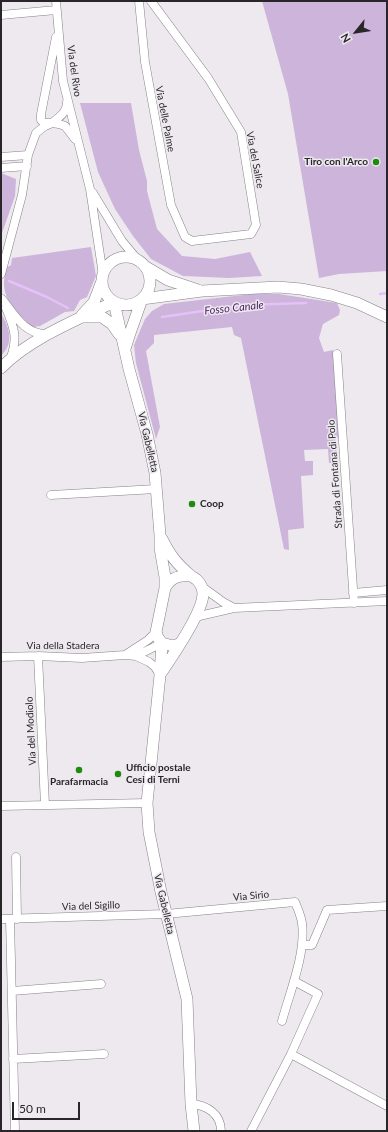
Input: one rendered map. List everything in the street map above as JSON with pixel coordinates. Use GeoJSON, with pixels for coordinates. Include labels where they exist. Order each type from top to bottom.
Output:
{"type":"FeatureCollection","features":[{"type":"Feature","properties":{"kind":"street","name":"Via del Rivo"},"geometry":{"type":"LineString","coordinates":[[56,1],[63,80],[78,143]]}},
{"type":"Feature","properties":{"kind":"street","name":"Via delle Palme"},"geometry":{"type":"LineString","coordinates":[[139,1],[145,62],[171,205],[185,237]]}},
{"type":"Feature","properties":{"kind":"street","name":"Via del Salice"},"geometry":{"type":"LineString","coordinates":[[151,1],[208,78],[241,132],[256,225],[250,234],[192,241],[185,237]]}},
{"type":"Feature","properties":{"kind":"street"},"geometry":{"type":"LineString","coordinates":[[1,15],[56,10]]}},
{"type":"Feature","properties":{"kind":"street"},"geometry":{"type":"LineString","coordinates":[[58,27],[41,120],[44,123],[65,126],[78,143],[90,189],[102,278],[106,293],[114,302],[128,305],[136,303],[142,299],[202,291],[278,287],[301,289],[331,295],[357,303],[387,316]]}},
{"type":"Feature","properties":{"kind":"street"},"geometry":{"type":"LineString","coordinates":[[1,274],[22,195],[28,155],[36,133],[64,113],[68,101]]}},
{"type":"Feature","properties":{"kind":"street"},"geometry":{"type":"LineString","coordinates":[[1,157],[28,155]]}},
{"type":"Feature","properties":{"kind":"street"},"geometry":{"type":"LineString","coordinates":[[1,168],[26,166]]}},
{"type":"Feature","properties":{"kind":"street"},"geometry":{"type":"LineString","coordinates":[[90,189],[122,241],[137,259],[146,267],[168,280],[202,291]]}},
{"type":"Feature","properties":{"kind":"street"},"geometry":{"type":"LineString","coordinates":[[81,317],[94,302],[106,267],[112,261],[120,257],[137,259]]}},
{"type":"Feature","properties":{"kind":"street"},"geometry":{"type":"LineString","coordinates":[[125,352],[142,299],[150,284],[150,275],[146,267]]}},
{"type":"Feature","properties":{"kind":"street"},"geometry":{"type":"LineString","coordinates":[[134,321],[146,305],[161,296]]}},
{"type":"Feature","properties":{"kind":"street"},"geometry":{"type":"LineString","coordinates":[[1,298],[18,320],[28,329],[39,334],[50,334]]}},
{"type":"Feature","properties":{"kind":"street"},"geometry":{"type":"LineString","coordinates":[[1,298],[13,327],[15,336],[14,348],[11,357]]}},
{"type":"Feature","properties":{"kind":"street"},"geometry":{"type":"LineString","coordinates":[[1,368],[11,357],[30,345],[81,317],[114,302]]}},
{"type":"Feature","properties":{"kind":"street","name":"Via Gabelletta"},"geometry":{"type":"LineString","coordinates":[[114,302],[121,338],[147,434],[155,473],[160,548],[165,577],[165,588],[156,632]]}},
{"type":"Feature","properties":{"kind":"street"},"geometry":{"type":"LineString","coordinates":[[81,317],[102,317],[112,324],[121,338]]}},
{"type":"Feature","properties":{"kind":"street","name":"Strada di Fontana di Polo"},"geometry":{"type":"LineString","coordinates":[[337,354],[354,603]]}},
{"type":"Feature","properties":{"kind":"street"},"geometry":{"type":"LineString","coordinates":[[51,495],[156,488]]}},
{"type":"Feature","properties":{"kind":"street","name":"Via Gabelletta"},"geometry":{"type":"LineString","coordinates":[[160,535],[168,552],[176,562],[197,580],[204,594],[196,618],[160,675]]}},
{"type":"Feature","properties":{"kind":"street"},"geometry":{"type":"LineString","coordinates":[[165,588],[174,578],[191,576]]}},
{"type":"Feature","properties":{"kind":"street"},"geometry":{"type":"LineString","coordinates":[[201,586],[234,608]]}},
{"type":"Feature","properties":{"kind":"street"},"geometry":{"type":"LineString","coordinates":[[353,593],[387,590]]}},
{"type":"Feature","properties":{"kind":"street"},"geometry":{"type":"LineString","coordinates":[[196,618],[234,608],[387,601]]}},
{"type":"Feature","properties":{"kind":"street"},"geometry":{"type":"LineString","coordinates":[[156,632],[162,643],[174,646],[179,644]]}},
{"type":"Feature","properties":{"kind":"street","name":"Via della Stadera"},"geometry":{"type":"LineString","coordinates":[[125,655],[148,640],[156,632]]}},
{"type":"Feature","properties":{"kind":"street"},"geometry":{"type":"LineString","coordinates":[[136,656],[162,643]]}},
{"type":"Feature","properties":{"kind":"street","name":"Via Gabelletta"},"geometry":{"type":"LineString","coordinates":[[162,643],[147,804],[149,832],[166,914],[187,999],[191,1104],[194,1131]]}},
{"type":"Feature","properties":{"kind":"street","name":"Via della Stadera"},"geometry":{"type":"LineString","coordinates":[[1,657],[38,656],[82,658],[125,655],[136,656],[155,666],[160,675]]}},
{"type":"Feature","properties":{"kind":"street","name":"Via del Modiolo"},"geometry":{"type":"LineString","coordinates":[[38,656],[45,806]]}},
{"type":"Feature","properties":{"kind":"street"},"geometry":{"type":"LineString","coordinates":[[1,806],[147,804]]}},
{"type":"Feature","properties":{"kind":"street"},"geometry":{"type":"LineString","coordinates":[[15,1131],[12,991],[16,857]]}},
{"type":"Feature","properties":{"kind":"street","name":"Via Sirio"},"geometry":{"type":"LineString","coordinates":[[166,914],[295,902],[302,924],[302,944],[294,981],[282,1021]]}},
{"type":"Feature","properties":{"kind":"street"},"geometry":{"type":"LineString","coordinates":[[302,944],[312,945],[327,910],[387,906]]}},
{"type":"Feature","properties":{"kind":"street","name":"Via del Sigillo"},"geometry":{"type":"LineString","coordinates":[[1,919],[166,914]]}},
{"type":"Feature","properties":{"kind":"street"},"geometry":{"type":"LineString","coordinates":[[251,1131],[291,1054],[318,994],[294,981]]}},
{"type":"Feature","properties":{"kind":"street"},"geometry":{"type":"LineString","coordinates":[[12,991],[101,984]]}},
{"type":"Feature","properties":{"kind":"street"},"geometry":{"type":"LineString","coordinates":[[13,1059],[104,1054]]}},
{"type":"Feature","properties":{"kind":"street"},"geometry":{"type":"LineString","coordinates":[[291,1054],[387,1106]]}},
{"type":"Feature","properties":{"kind":"street"},"geometry":{"type":"LineString","coordinates":[[191,1104],[197,1104],[213,1112],[221,1124],[221,1131]]}},
{"type":"Feature","properties":{"kind":"shaded area"},"geometry":{"type":"Polygon","coordinates":[[[262,1],[387,1],[387,271],[339,274],[319,278],[288,94],[262,1]]]}},
{"type":"Feature","properties":{"kind":"shaded area"},"geometry":{"type":"Polygon","coordinates":[[[80,103],[131,103],[139,150],[147,181],[147,191],[157,229],[182,256],[215,259],[250,252],[262,276],[229,278],[183,276],[151,259],[115,209],[98,172],[80,103]]]}},
{"type":"Feature","properties":{"kind":"shaded area"},"geometry":{"type":"Polygon","coordinates":[[[1,173],[16,179],[15,196],[1,236],[1,173]]]}},
{"type":"Feature","properties":{"kind":"shaded area"},"geometry":{"type":"Polygon","coordinates":[[[91,247],[96,276],[87,297],[80,300],[74,311],[65,312],[40,326],[33,327],[10,303],[5,291],[4,284],[6,268],[11,265],[12,258],[91,247]]]}},
{"type":"Feature","properties":{"kind":"shaded area"},"geometry":{"type":"Polygon","coordinates":[[[252,294],[279,294],[337,303],[340,310],[339,315],[323,324],[319,338],[324,352],[333,350],[339,438],[335,437],[338,463],[329,463],[328,449],[304,450],[305,461],[313,461],[313,475],[301,476],[304,528],[288,530],[289,550],[284,549],[241,338],[234,335],[232,327],[154,335],[154,343],[146,351],[160,427],[156,439],[136,363],[134,345],[145,319],[152,311],[164,304],[252,294]]]}},
{"type":"Feature","properties":{"kind":"shaded area"},"geometry":{"type":"Polygon","coordinates":[[[1,313],[8,330],[9,340],[5,351],[1,356],[1,313]]]}},
{"type":"Feature","properties":{"kind":"waterway","name":"Fosso Canale"},"geometry":{"type":"LineString","coordinates":[[9,281],[47,297],[68,308]]}},
{"type":"Feature","properties":{"kind":"waterway","name":"Fosso Canale"},"geometry":{"type":"LineString","coordinates":[[380,294],[387,293]]}},
{"type":"Feature","properties":{"kind":"waterway","name":"Fosso Canale"},"geometry":{"type":"LineString","coordinates":[[162,317],[243,305],[306,303]]}},
{"type":"Feature","properties":{"kind":"place","name":"Tiro con l'Arco"},"geometry":{"type":"Point","coordinates":[376,162]}},
{"type":"Feature","properties":{"kind":"place","name":"Coop"},"geometry":{"type":"Point","coordinates":[192,504]}},
{"type":"Feature","properties":{"kind":"place","name":"Parafarmacia"},"geometry":{"type":"Point","coordinates":[79,770]}},
{"type":"Feature","properties":{"kind":"place","name":"Ufficio postale Cesi di Terni"},"geometry":{"type":"Point","coordinates":[118,774]}}]}
